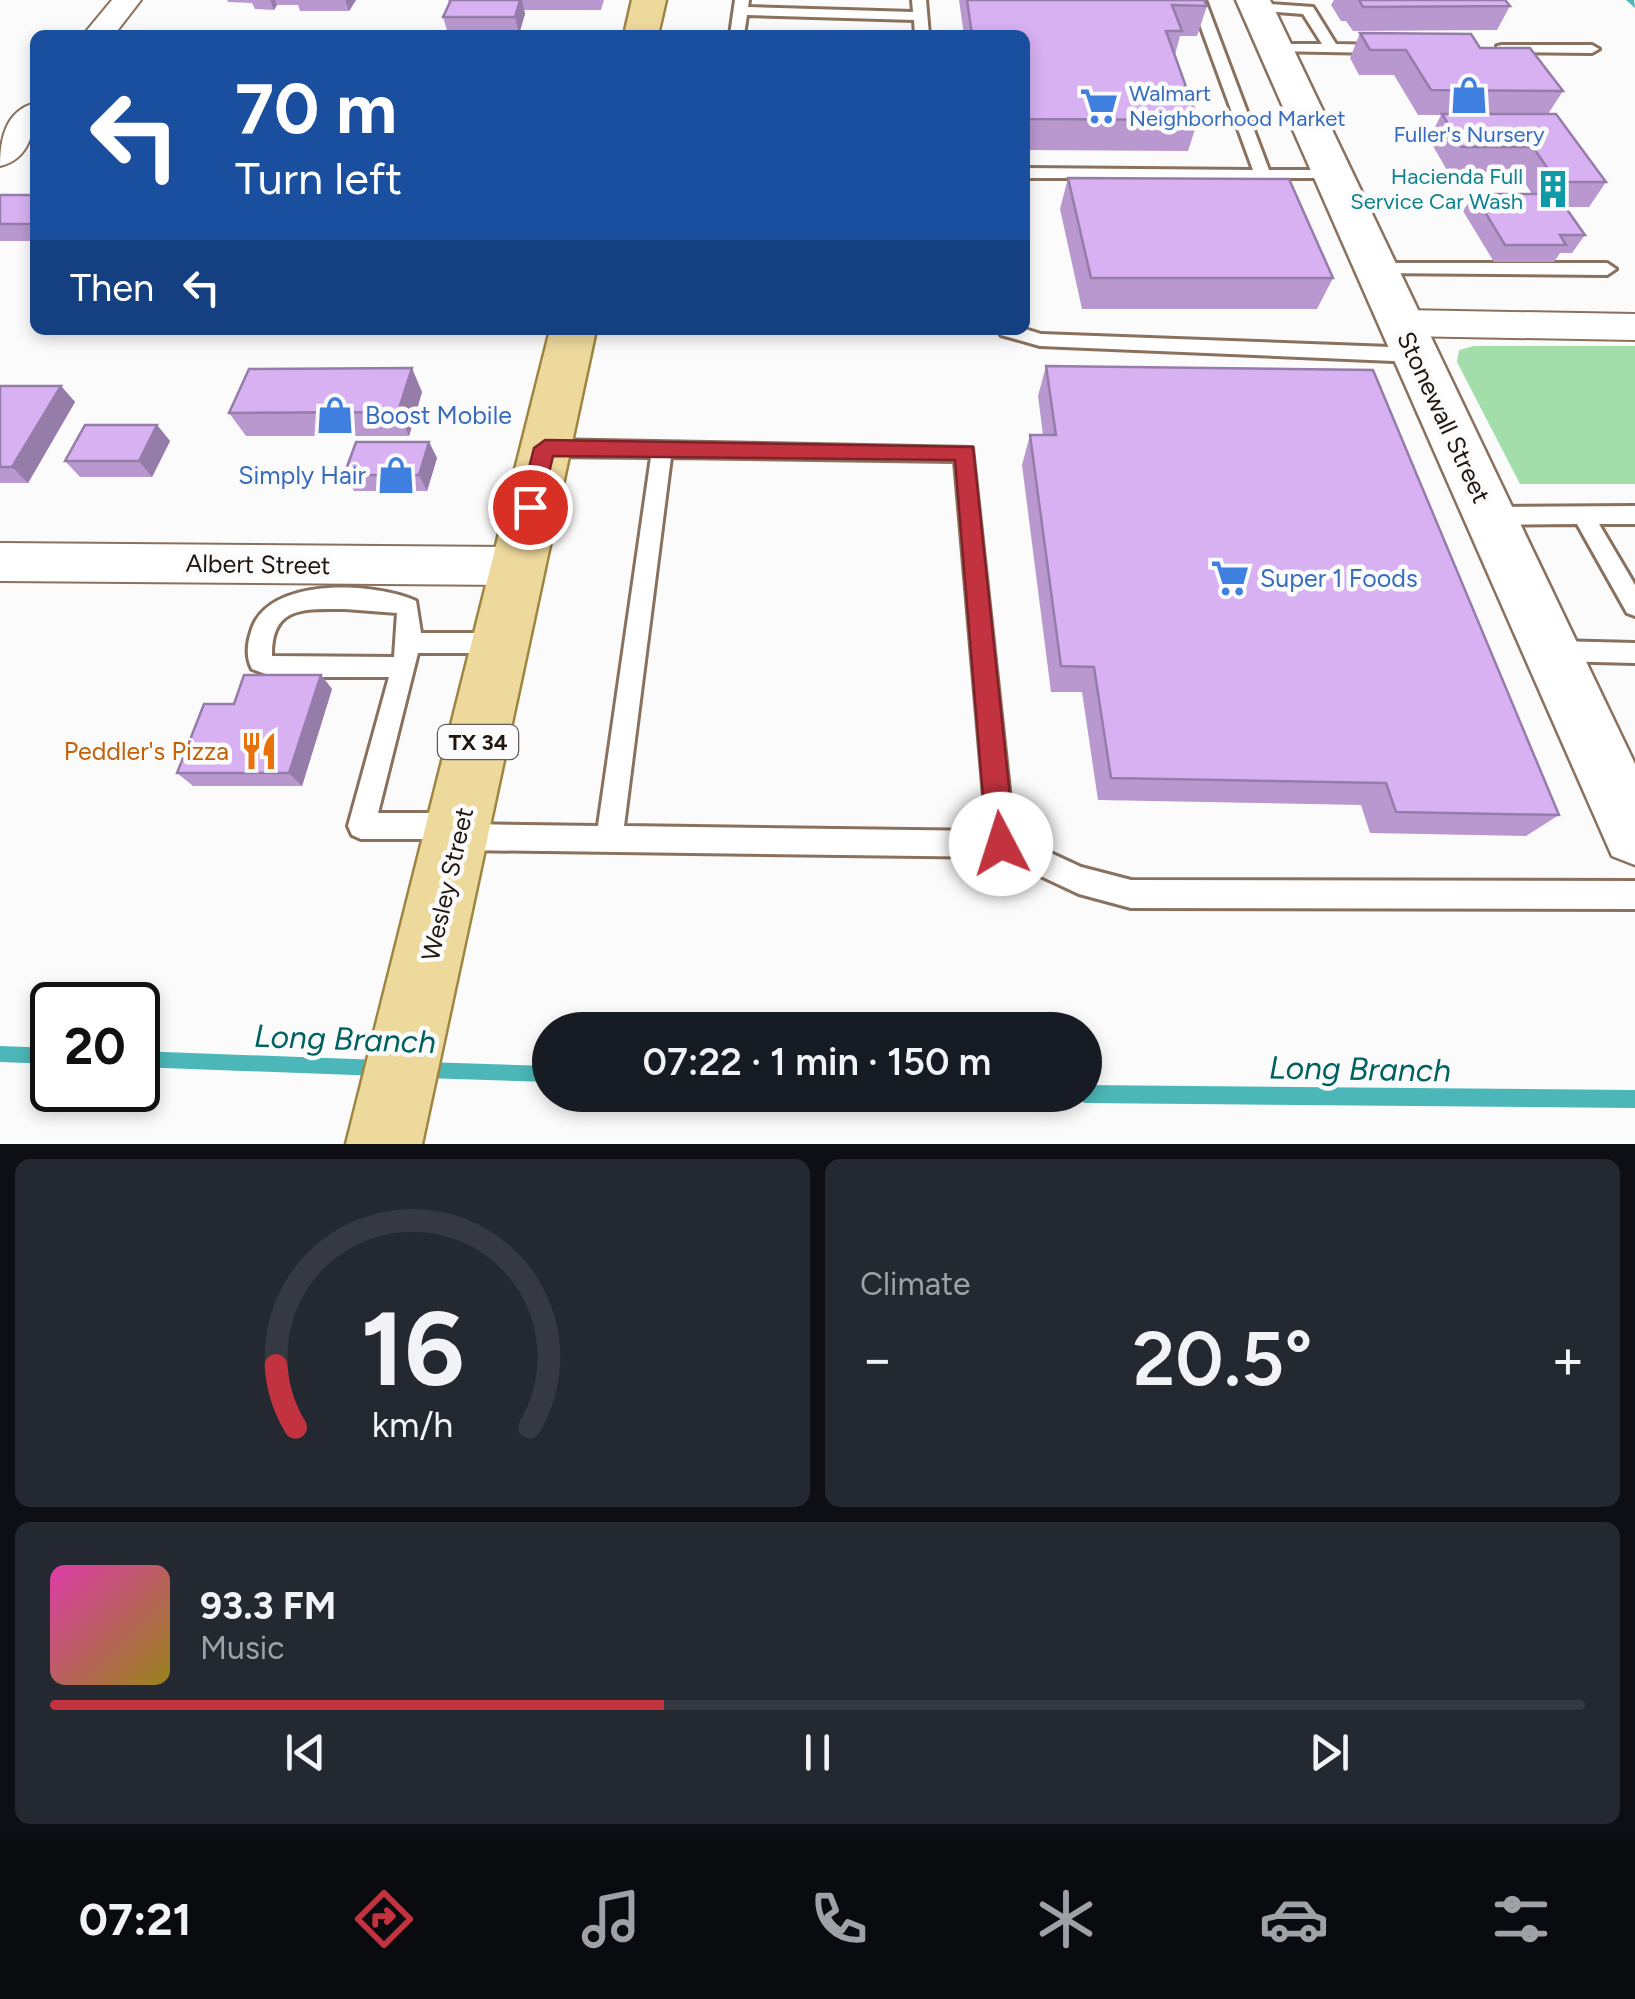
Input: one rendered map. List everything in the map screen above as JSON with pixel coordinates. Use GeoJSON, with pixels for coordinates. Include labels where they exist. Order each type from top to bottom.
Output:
{"type":"FeatureCollection","features":[{"type":"Feature","properties":{"kind":"main road"},"geometry":{"type":"LineString","coordinates":[[643,30],[649,0]]}},
{"type":"Feature","properties":{"kind":"main road","name":"Wesley Street"},"geometry":{"type":"LineString","coordinates":[[384,1144],[440,918],[498,643],[572,335]]}},
{"type":"Feature","properties":{"kind":"street"},"geometry":{"type":"LineString","coordinates":[[102,30],[127,0]]}},
{"type":"Feature","properties":{"kind":"street","name":"Stonewall Street"},"geometry":{"type":"LineString","coordinates":[[1261,18],[1635,834]]}},
{"type":"Feature","properties":{"kind":"street"},"geometry":{"type":"LineString","coordinates":[[0,156],[30,119]]}},
{"type":"Feature","properties":{"kind":"street"},"geometry":{"type":"LineString","coordinates":[[0,175],[30,175]]}},
{"type":"Feature","properties":{"kind":"street"},"geometry":{"type":"LineString","coordinates":[[1409,339],[1635,327]]}},
{"type":"Feature","properties":{"kind":"street","name":"Albert Street"},"geometry":{"type":"LineString","coordinates":[[0,562],[356,582],[516,566]]}},
{"type":"Feature","properties":{"kind":"lane"},"geometry":{"type":"LineString","coordinates":[[919,0],[922,30]]}},
{"type":"Feature","properties":{"kind":"lane"},"geometry":{"type":"LineString","coordinates":[[1198,0],[1263,175]]}},
{"type":"Feature","properties":{"kind":"lane"},"geometry":{"type":"LineString","coordinates":[[741,6],[921,16]]}},
{"type":"Feature","properties":{"kind":"lane"},"geometry":{"type":"LineString","coordinates":[[1261,18],[1308,10],[1331,48]]}},
{"type":"Feature","properties":{"kind":"lane"},"geometry":{"type":"LineString","coordinates":[[1261,18],[1331,48],[1405,49]]}},
{"type":"Feature","properties":{"kind":"lane"},"geometry":{"type":"LineString","coordinates":[[1480,49],[1592,49]]}},
{"type":"Feature","properties":{"kind":"lane"},"geometry":{"type":"LineString","coordinates":[[1030,173],[1333,176]]}},
{"type":"Feature","properties":{"kind":"lane"},"geometry":{"type":"LineString","coordinates":[[1376,269],[1607,269]]}},
{"type":"Feature","properties":{"kind":"lane"},"geometry":{"type":"LineString","coordinates":[[1024,335],[1040,340],[1409,339]]}},
{"type":"Feature","properties":{"kind":"lane"},"geometry":{"type":"LineString","coordinates":[[545,448],[965,452],[1001,844]]}},
{"type":"Feature","properties":{"kind":"lane"},"geometry":{"type":"LineString","coordinates":[[610,839],[662,449]]}},
{"type":"Feature","properties":{"kind":"lane"},"geometry":{"type":"LineString","coordinates":[[1490,516],[1635,514]]}},
{"type":"Feature","properties":{"kind":"lane"},"geometry":{"type":"LineString","coordinates":[[1582,515],[1635,606]]}},
{"type":"Feature","properties":{"kind":"lane"},"geometry":{"type":"LineString","coordinates":[[498,643],[406,655],[274,667],[260,662],[263,628],[272,614],[292,600],[356,582],[408,608],[406,655],[361,826],[610,839],[1001,844],[1079,880],[1131,894],[1635,895]]}},
{"type":"Feature","properties":{"kind":"lane"},"geometry":{"type":"LineString","coordinates":[[1552,651],[1635,653]]}},
{"type":"Feature","properties":{"kind":"green space"},"geometry":{"type":"Polygon","coordinates":[[[1474,346],[1635,346],[1635,484],[1520,484],[1457,362],[1459,350],[1474,346]]]}},
{"type":"Feature","properties":{"kind":"building"},"geometry":{"type":"Polygon","coordinates":[[[451,0],[520,0],[515,17],[443,17],[451,0]]]}},
{"type":"Feature","properties":{"kind":"building","name":"Walmart Neighborhood Market"},"geometry":{"type":"Polygon","coordinates":[[[967,0],[1204,0],[1207,6],[1172,5],[1182,31],[1166,31],[1198,120],[1030,119],[1030,30],[971,30],[967,0]]]}},
{"type":"Feature","properties":{"kind":"building"},"geometry":{"type":"Polygon","coordinates":[[[1359,0],[1505,0],[1510,6],[1363,7],[1359,0]]]}},
{"type":"Feature","properties":{"kind":"building"},"geometry":{"type":"Polygon","coordinates":[[[1360,33],[1471,34],[1480,48],[1530,48],[1563,91],[1431,90],[1406,50],[1370,50],[1360,33]]]}},
{"type":"Feature","properties":{"kind":"building"},"geometry":{"type":"Polygon","coordinates":[[[1442,114],[1556,114],[1606,182],[1557,182],[1533,147],[1462,147],[1442,114]]]}},
{"type":"Feature","properties":{"kind":"building"},"geometry":{"type":"Polygon","coordinates":[[[1068,178],[1289,179],[1333,278],[1091,278],[1068,178]]]}},
{"type":"Feature","properties":{"kind":"building"},"geometry":{"type":"Polygon","coordinates":[[[1474,194],[1556,194],[1585,235],[1560,235],[1566,245],[1505,245],[1474,194]]]}},
{"type":"Feature","properties":{"kind":"building"},"geometry":{"type":"Polygon","coordinates":[[[0,195],[30,195],[30,224],[0,224],[0,195]]]}},
{"type":"Feature","properties":{"kind":"building","name":"Super 1 Foods"},"geometry":{"type":"Polygon","coordinates":[[[1046,366],[1373,370],[1559,815],[1396,812],[1386,783],[1111,778],[1094,667],[1061,666],[1030,435],[1056,435],[1046,366]]]}},
{"type":"Feature","properties":{"kind":"building"},"geometry":{"type":"Polygon","coordinates":[[[412,368],[398,412],[229,413],[249,369],[412,368]]]}},
{"type":"Feature","properties":{"kind":"building"},"geometry":{"type":"Polygon","coordinates":[[[0,386],[61,386],[12,467],[0,467],[0,386]]]}},
{"type":"Feature","properties":{"kind":"building"},"geometry":{"type":"Polygon","coordinates":[[[85,425],[157,425],[139,461],[65,461],[85,425]]]}},
{"type":"Feature","properties":{"kind":"building"},"geometry":{"type":"Polygon","coordinates":[[[356,442],[429,442],[419,475],[344,475],[356,442]]]}},
{"type":"Feature","properties":{"kind":"building","name":"Peddler's Pizza"},"geometry":{"type":"Polygon","coordinates":[[[244,675],[321,675],[289,773],[177,773],[204,704],[234,704],[244,675]]]}},
{"type":"Feature","properties":{"kind":"waterway"},"geometry":{"type":"LineString","coordinates":[[1630,0],[1635,6]]}},
{"type":"Feature","properties":{"kind":"waterway","name":"Long Branch"},"geometry":{"type":"LineString","coordinates":[[0,1054],[30,1055]]}},
{"type":"Feature","properties":{"kind":"waterway","name":"Long Branch"},"geometry":{"type":"LineString","coordinates":[[160,1060],[380,1068]]}},
{"type":"Feature","properties":{"kind":"waterway","name":"Long Branch"},"geometry":{"type":"LineString","coordinates":[[425,1070],[532,1073]]}},
{"type":"Feature","properties":{"kind":"waterway","name":"Long Branch"},"geometry":{"type":"LineString","coordinates":[[1102,1094],[1635,1099]]}},
{"type":"Feature","properties":{"kind":"place","name":"Fuller's Nursery"},"geometry":{"type":"Point","coordinates":[1469,95]}},
{"type":"Feature","properties":{"kind":"place","name":"Walmart Neighborhood Market"},"geometry":{"type":"Point","coordinates":[1099,106]}},
{"type":"Feature","properties":{"kind":"place","name":"Hacienda Full Service Car Wash"},"geometry":{"type":"Point","coordinates":[1553,189]}},
{"type":"Feature","properties":{"kind":"place","name":"Boost Mobile"},"geometry":{"type":"Point","coordinates":[335,415]}},
{"type":"Feature","properties":{"kind":"place","name":"Simply Hair"},"geometry":{"type":"Point","coordinates":[396,475]}},
{"type":"Feature","properties":{"kind":"place","name":"Super 1 Foods"},"geometry":{"type":"Point","coordinates":[1230,578]}},
{"type":"Feature","properties":{"kind":"place","name":"Peddler's Pizza"},"geometry":{"type":"Point","coordinates":[259,751]}},
{"type":"Feature","properties":{"kind":"route"},"geometry":{"type":"LineString","coordinates":[[530,507],[545,448],[965,452],[1001,844]]}}]}
